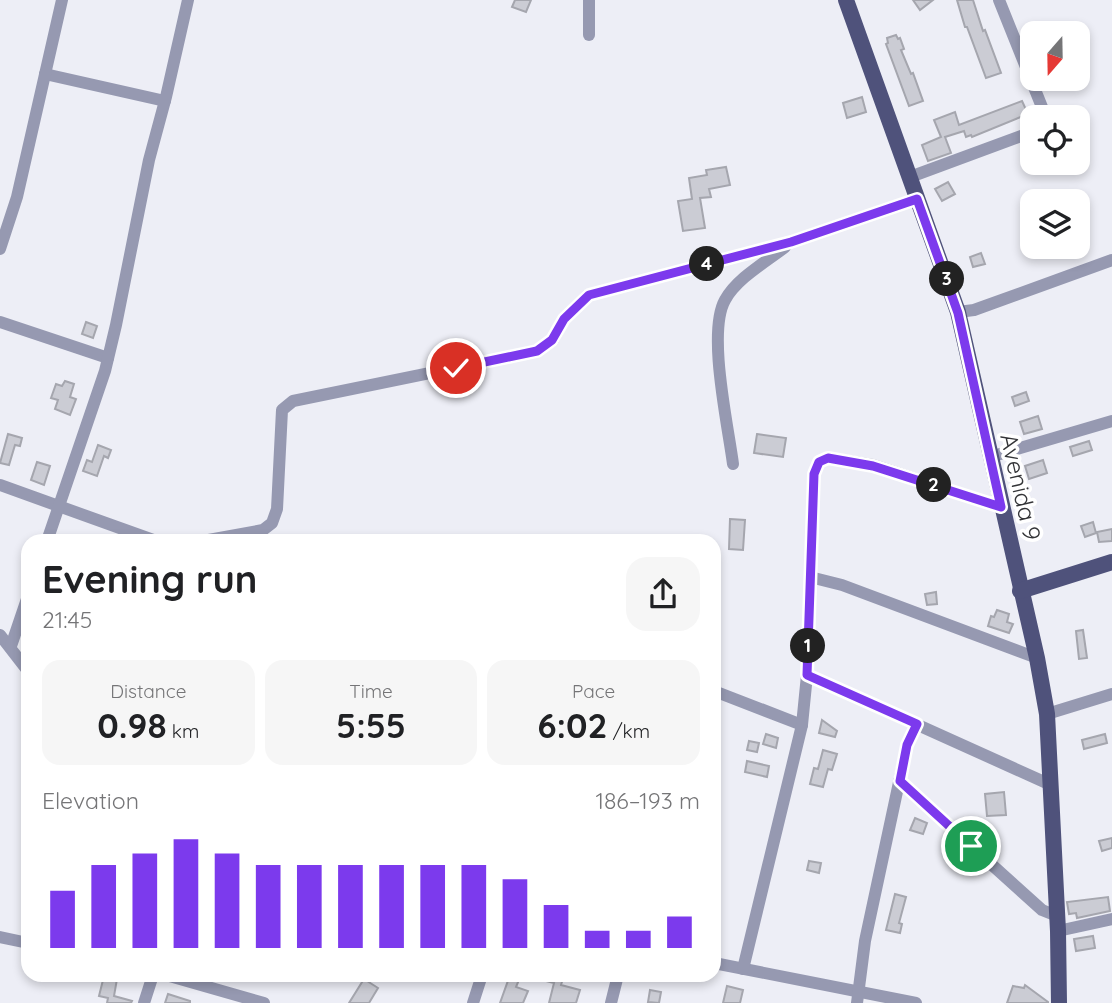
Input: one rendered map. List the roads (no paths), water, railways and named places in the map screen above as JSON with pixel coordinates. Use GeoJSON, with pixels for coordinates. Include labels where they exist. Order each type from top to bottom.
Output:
{"type":"FeatureCollection","features":[{"type":"Feature","properties":{"kind":"main road","name":"Avenida 9"},"geometry":{"type":"LineString","coordinates":[[846,0],[958,313],[1037,659],[1047,714],[1059,1003]]}},
{"type":"Feature","properties":{"kind":"main road"},"geometry":{"type":"LineString","coordinates":[[1020,591],[1112,562]]}},
{"type":"Feature","properties":{"kind":"street"},"geometry":{"type":"LineString","coordinates":[[0,249],[17,197],[62,0]]}},
{"type":"Feature","properties":{"kind":"street"},"geometry":{"type":"LineString","coordinates":[[49,534],[108,358],[149,160],[188,0]]}},
{"type":"Feature","properties":{"kind":"street"},"geometry":{"type":"LineString","coordinates":[[589,0],[589,35]]}},
{"type":"Feature","properties":{"kind":"street"},"geometry":{"type":"LineString","coordinates":[[999,0],[1041,105]]}},
{"type":"Feature","properties":{"kind":"street"},"geometry":{"type":"LineString","coordinates":[[45,74],[165,101]]}},
{"type":"Feature","properties":{"kind":"street"},"geometry":{"type":"LineString","coordinates":[[910,177],[1020,136]]}},
{"type":"Feature","properties":{"kind":"street"},"geometry":{"type":"LineString","coordinates":[[241,534],[263,530],[272,523],[277,509],[282,410],[293,401],[537,351],[552,340],[564,319],[589,295],[791,242],[917,199]]}},
{"type":"Feature","properties":{"kind":"street"},"geometry":{"type":"LineString","coordinates":[[733,464],[717,343],[717,322],[724,301],[735,287],[791,242]]}},
{"type":"Feature","properties":{"kind":"street"},"geometry":{"type":"LineString","coordinates":[[958,313],[974,310],[1112,260]]}},
{"type":"Feature","properties":{"kind":"street"},"geometry":{"type":"LineString","coordinates":[[0,322],[108,358]]}},
{"type":"Feature","properties":{"kind":"street"},"geometry":{"type":"LineString","coordinates":[[990,457],[1112,421]]}},
{"type":"Feature","properties":{"kind":"street"},"geometry":{"type":"LineString","coordinates":[[743,969],[803,724],[814,474],[819,462],[828,458],[873,466],[1001,507]]}},
{"type":"Feature","properties":{"kind":"street"},"geometry":{"type":"LineString","coordinates":[[0,485],[137,534]]}},
{"type":"Feature","properties":{"kind":"street"},"geometry":{"type":"LineString","coordinates":[[810,577],[842,585],[1037,659]]}},
{"type":"Feature","properties":{"kind":"street"},"geometry":{"type":"LineString","coordinates":[[10,646],[21,615]]}},
{"type":"Feature","properties":{"kind":"street"},"geometry":{"type":"LineString","coordinates":[[0,635],[21,661]]}},
{"type":"Feature","properties":{"kind":"street"},"geometry":{"type":"LineString","coordinates":[[807,675],[1051,785]]}},
{"type":"Feature","properties":{"kind":"street"},"geometry":{"type":"LineString","coordinates":[[721,694],[803,724]]}},
{"type":"Feature","properties":{"kind":"street"},"geometry":{"type":"LineString","coordinates":[[1047,714],[1112,694]]}},
{"type":"Feature","properties":{"kind":"street"},"geometry":{"type":"LineString","coordinates":[[858,997],[865,941],[907,745],[917,724]]}},
{"type":"Feature","properties":{"kind":"street"},"geometry":{"type":"LineString","coordinates":[[900,781],[1057,924],[1112,919]]}},
{"type":"Feature","properties":{"kind":"street"},"geometry":{"type":"LineString","coordinates":[[0,937],[21,942]]}},
{"type":"Feature","properties":{"kind":"street"},"geometry":{"type":"LineString","coordinates":[[721,964],[858,997],[916,1003]]}},
{"type":"Feature","properties":{"kind":"street"},"geometry":{"type":"LineString","coordinates":[[144,1003],[151,982]]}},
{"type":"Feature","properties":{"kind":"street"},"geometry":{"type":"LineString","coordinates":[[190,982],[264,1003]]}},
{"type":"Feature","properties":{"kind":"street"},"geometry":{"type":"LineString","coordinates":[[473,1003],[480,982]]}},
{"type":"Feature","properties":{"kind":"street"},"geometry":{"type":"LineString","coordinates":[[611,1003],[616,982]]}}]}
